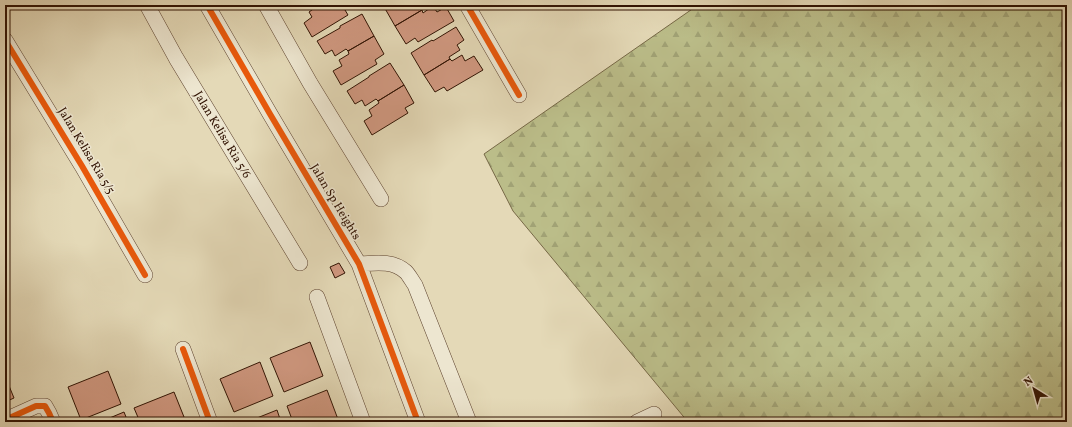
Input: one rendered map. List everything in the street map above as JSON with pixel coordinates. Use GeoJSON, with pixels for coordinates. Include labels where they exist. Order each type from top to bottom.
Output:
{"type":"FeatureCollection","features":[{"type":"Feature","properties":{"kind":"street","name":"Jalan Kelisa Ria 5/6"},"geometry":{"type":"LineString","coordinates":[[147,5],[176,58],[300,264]]}},
{"type":"Feature","properties":{"kind":"street","name":"Jalan Sp Heights"},"geometry":{"type":"LineString","coordinates":[[207,5],[359,264],[418,422]]}},
{"type":"Feature","properties":{"kind":"street"},"geometry":{"type":"LineString","coordinates":[[266,5],[310,83],[381,199]]}},
{"type":"Feature","properties":{"kind":"street"},"geometry":{"type":"LineString","coordinates":[[467,5],[519,95]]}},
{"type":"Feature","properties":{"kind":"street","name":"Jalan Kelisa Ria 5/5"},"geometry":{"type":"LineString","coordinates":[[5,40],[82,166],[145,275]]}},
{"type":"Feature","properties":{"kind":"street"},"geometry":{"type":"LineString","coordinates":[[359,264],[393,264],[406,272],[415,285],[469,422]]}},
{"type":"Feature","properties":{"kind":"street"},"geometry":{"type":"LineString","coordinates":[[317,297],[363,422]]}},
{"type":"Feature","properties":{"kind":"street"},"geometry":{"type":"LineString","coordinates":[[183,349],[210,422]]}},
{"type":"Feature","properties":{"kind":"street"},"geometry":{"type":"LineString","coordinates":[[5,420],[36,406],[45,406],[53,422]]}},
{"type":"Feature","properties":{"kind":"street"},"geometry":{"type":"LineString","coordinates":[[637,422],[654,414]]}},
{"type":"Feature","properties":{"kind":"green space"},"geometry":{"type":"Polygon","coordinates":[[[698,5],[1067,5],[1067,422],[688,422],[513,211],[484,154],[698,5]]]}},
{"type":"Feature","properties":{"kind":"building"},"geometry":{"type":"Polygon","coordinates":[[[319,5],[353,5],[345,10],[348,15],[312,37],[304,23],[312,17],[309,12],[319,5]]]}},
{"type":"Feature","properties":{"kind":"building"},"geometry":{"type":"Polygon","coordinates":[[[383,5],[425,5],[421,8],[422,10],[395,26],[383,5]]]}},
{"type":"Feature","properties":{"kind":"building"},"geometry":{"type":"Polygon","coordinates":[[[433,6],[437,12],[446,7],[454,21],[418,42],[415,38],[406,44],[395,26],[422,10],[423,13],[433,6]]]}},
{"type":"Feature","properties":{"kind":"building"},"geometry":{"type":"Polygon","coordinates":[[[362,14],[374,36],[348,51],[346,49],[335,56],[332,50],[325,54],[317,41],[362,14]]]}},
{"type":"Feature","properties":{"kind":"building"},"geometry":{"type":"Polygon","coordinates":[[[456,27],[464,40],[457,45],[460,50],[449,57],[450,59],[424,75],[411,53],[456,27]]]}},
{"type":"Feature","properties":{"kind":"building"},"geometry":{"type":"Polygon","coordinates":[[[374,36],[384,54],[375,60],[377,64],[341,85],[333,71],[342,66],[339,60],[349,54],[348,51],[374,36]]]}},
{"type":"Feature","properties":{"kind":"building"},"geometry":{"type":"Polygon","coordinates":[[[462,55],[465,61],[474,56],[483,70],[447,91],[444,87],[435,92],[424,75],[450,59],[452,61],[462,55]]]}},
{"type":"Feature","properties":{"kind":"building"},"geometry":{"type":"Polygon","coordinates":[[[390,63],[404,85],[378,101],[376,99],[365,106],[362,100],[355,104],[347,91],[390,63]]]}},
{"type":"Feature","properties":{"kind":"building"},"geometry":{"type":"Polygon","coordinates":[[[404,85],[414,103],[405,108],[408,113],[372,135],[364,121],[372,116],[369,110],[379,103],[378,101],[404,85]]]}},
{"type":"Feature","properties":{"kind":"building"},"geometry":{"type":"Polygon","coordinates":[[[339,263],[345,273],[335,278],[330,267],[339,263]]]}},
{"type":"Feature","properties":{"kind":"building"},"geometry":{"type":"Polygon","coordinates":[[[310,342],[323,376],[284,392],[270,358],[310,342]]]}},
{"type":"Feature","properties":{"kind":"building"},"geometry":{"type":"Polygon","coordinates":[[[260,362],[273,396],[234,412],[220,379],[260,362]]]}},
{"type":"Feature","properties":{"kind":"building"},"geometry":{"type":"Polygon","coordinates":[[[108,371],[121,404],[81,420],[68,387],[108,371]]]}},
{"type":"Feature","properties":{"kind":"building"},"geometry":{"type":"Polygon","coordinates":[[[5,376],[14,398],[5,402],[5,376]]]}},
{"type":"Feature","properties":{"kind":"building"},"geometry":{"type":"Polygon","coordinates":[[[327,390],[339,422],[293,422],[287,406],[327,390]]]}},
{"type":"Feature","properties":{"kind":"building"},"geometry":{"type":"Polygon","coordinates":[[[174,392],[186,422],[140,422],[134,408],[174,392]]]}},
{"type":"Feature","properties":{"kind":"building"},"geometry":{"type":"Polygon","coordinates":[[[277,410],[281,422],[247,422],[277,410]]]}},
{"type":"Feature","properties":{"kind":"building"},"geometry":{"type":"Polygon","coordinates":[[[124,412],[128,422],[100,422],[124,412]]]}},
{"type":"Feature","properties":{"kind":"cycle path"},"geometry":{"type":"LineString","coordinates":[[207,5],[359,264],[418,422]]}},
{"type":"Feature","properties":{"kind":"cycle path"},"geometry":{"type":"LineString","coordinates":[[467,5],[519,95]]}},
{"type":"Feature","properties":{"kind":"cycle path"},"geometry":{"type":"LineString","coordinates":[[5,40],[82,166],[145,275]]}},
{"type":"Feature","properties":{"kind":"cycle path"},"geometry":{"type":"LineString","coordinates":[[183,349],[210,422]]}},
{"type":"Feature","properties":{"kind":"cycle path"},"geometry":{"type":"LineString","coordinates":[[5,420],[36,406],[45,406],[53,422]]}}]}
